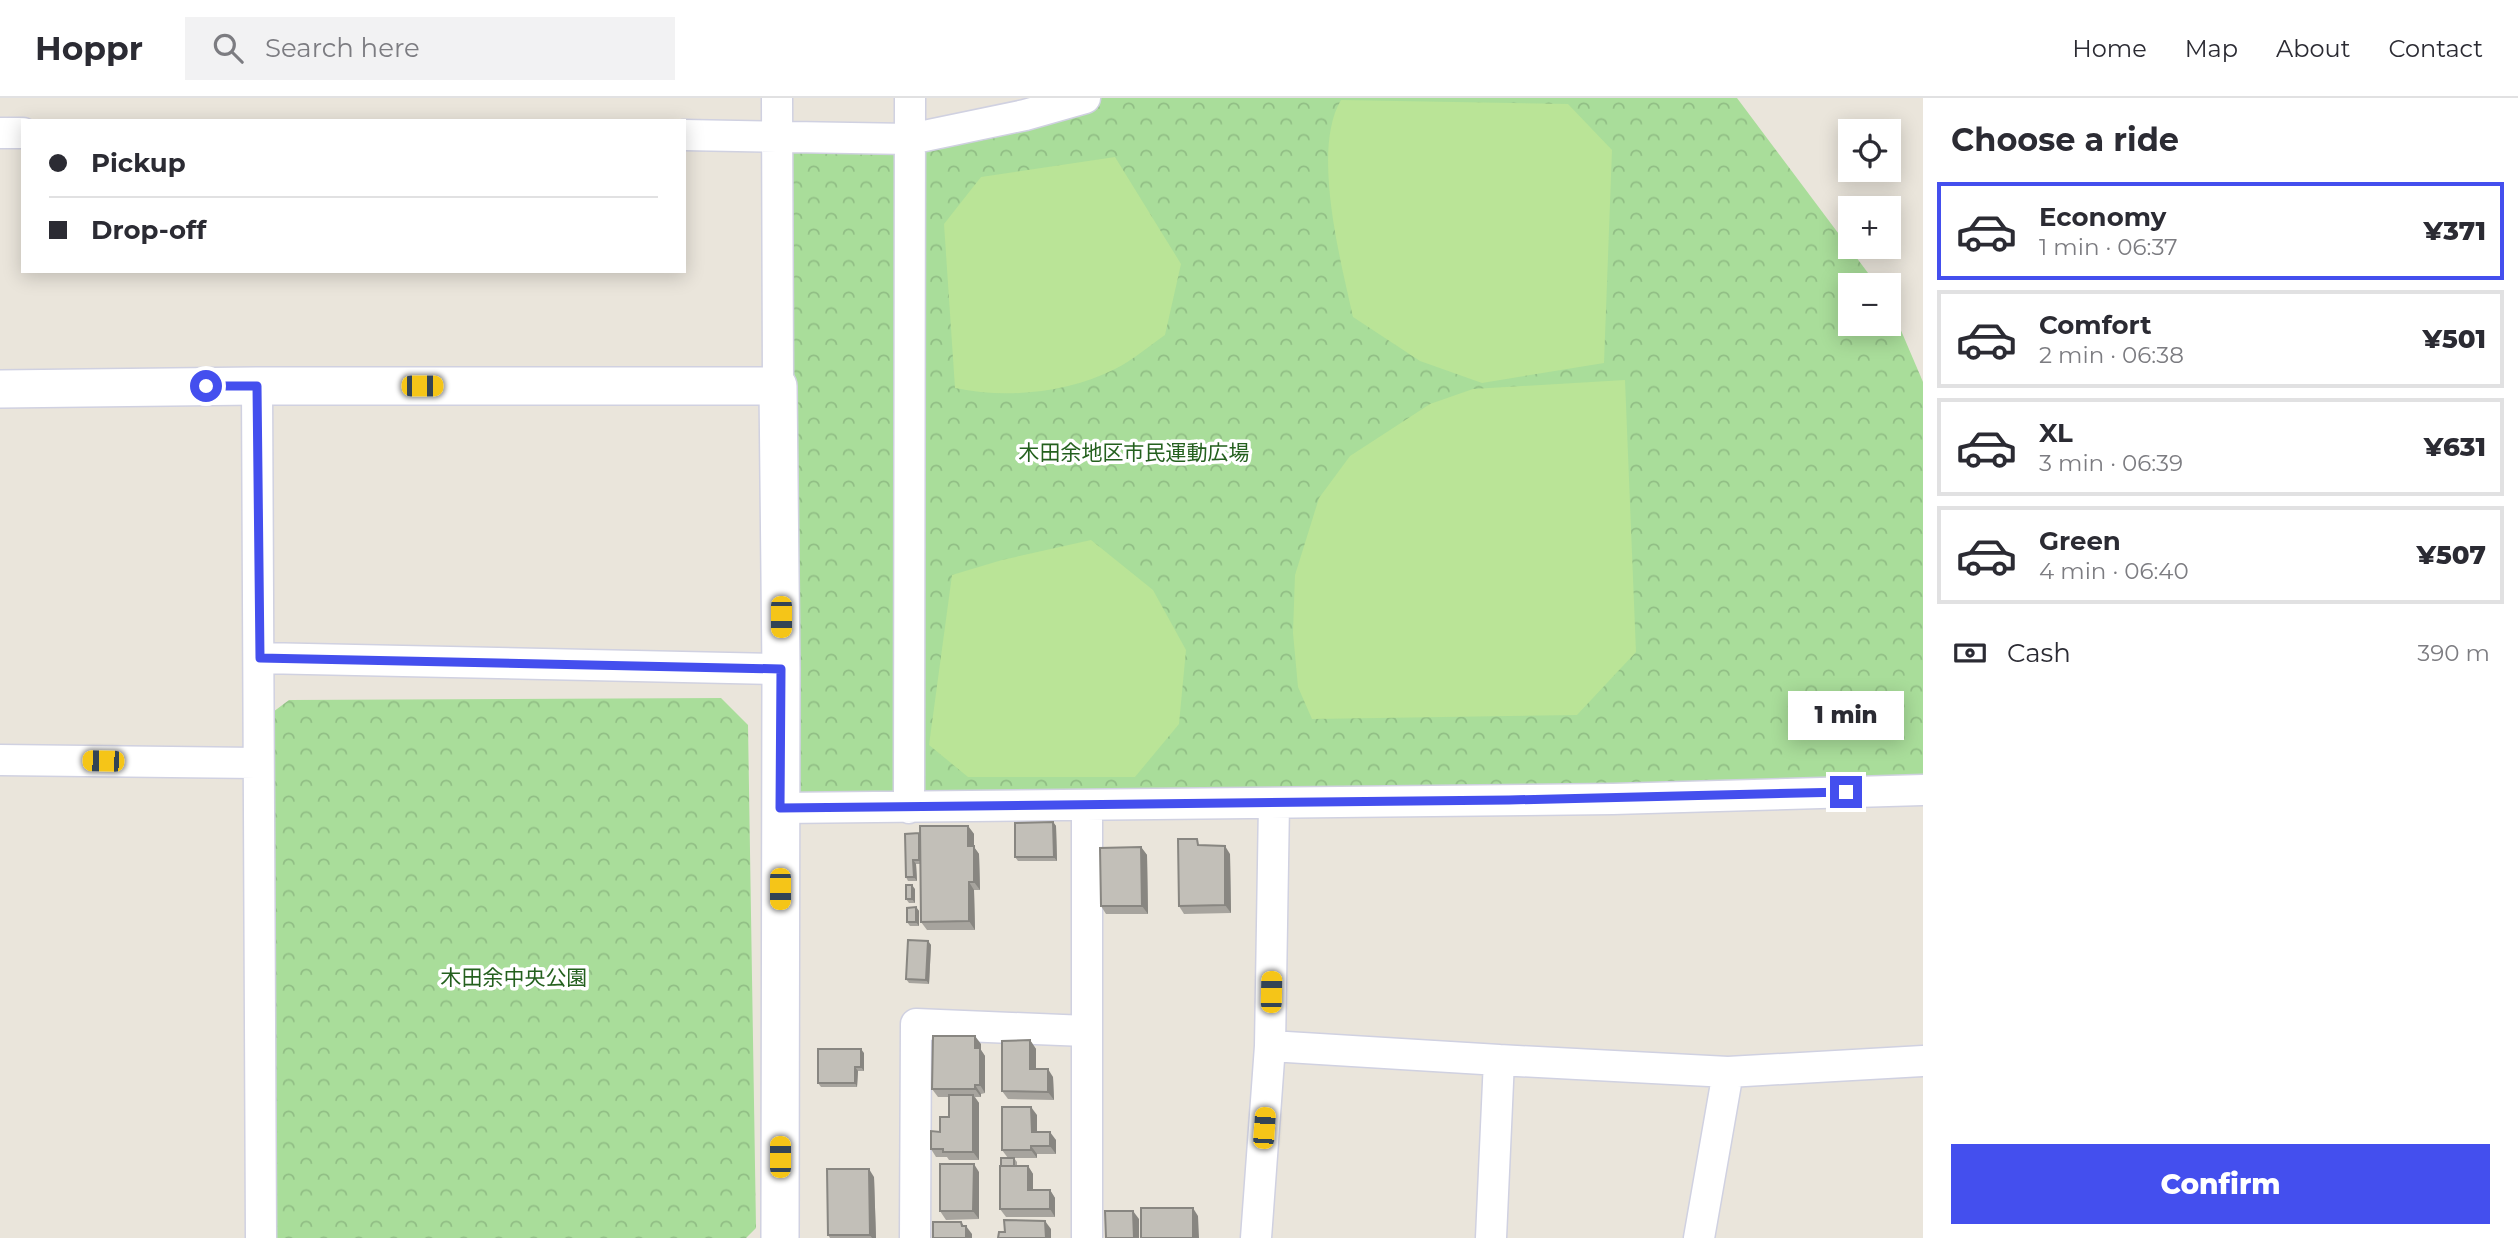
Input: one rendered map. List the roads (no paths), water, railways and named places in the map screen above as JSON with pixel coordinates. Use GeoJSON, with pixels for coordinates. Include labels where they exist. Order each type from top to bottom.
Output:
{"type":"FeatureCollection","features":[{"type":"Feature","properties":{"kind":"street"},"geometry":{"type":"LineString","coordinates":[[777,98],[781,669],[780,1238]]}},
{"type":"Feature","properties":{"kind":"street"},"geometry":{"type":"LineString","coordinates":[[909,808],[910,98]]}},
{"type":"Feature","properties":{"kind":"street"},"geometry":{"type":"LineString","coordinates":[[686,135],[910,139],[1025,107],[1085,98]]}},
{"type":"Feature","properties":{"kind":"street"},"geometry":{"type":"LineString","coordinates":[[0,133],[21,133]]}},
{"type":"Feature","properties":{"kind":"street"},"geometry":{"type":"LineString","coordinates":[[257,386],[261,1238]]}},
{"type":"Feature","properties":{"kind":"street"},"geometry":{"type":"LineString","coordinates":[[0,389],[778,386]]}},
{"type":"Feature","properties":{"kind":"street"},"geometry":{"type":"LineString","coordinates":[[260,658],[781,669]]}},
{"type":"Feature","properties":{"kind":"street"},"geometry":{"type":"LineString","coordinates":[[0,760],[258,763]]}},
{"type":"Feature","properties":{"kind":"street"},"geometry":{"type":"LineString","coordinates":[[780,808],[1087,806],[1923,790]]}},
{"type":"Feature","properties":{"kind":"street"},"geometry":{"type":"LineString","coordinates":[[1256,1238],[1270,1046],[1274,803]]}},
{"type":"Feature","properties":{"kind":"street"},"geometry":{"type":"LineString","coordinates":[[1087,806],[1087,1238]]}},
{"type":"Feature","properties":{"kind":"street"},"geometry":{"type":"LineString","coordinates":[[915,1238],[916,1024],[1086,1031]]}},
{"type":"Feature","properties":{"kind":"street"},"geometry":{"type":"LineString","coordinates":[[1270,1046],[1728,1072],[1923,1061]]}},
{"type":"Feature","properties":{"kind":"street"},"geometry":{"type":"LineString","coordinates":[[1491,1238],[1499,1060]]}},
{"type":"Feature","properties":{"kind":"street"},"geometry":{"type":"LineString","coordinates":[[1699,1238],[1728,1072]]}},
{"type":"Feature","properties":{"kind":"park label","name":"木田余地区市民運動広場"},"geometry":{"type":"Point","coordinates":[1134,452]}},
{"type":"Feature","properties":{"kind":"park label","name":"木田余中央公園"},"geometry":{"type":"Point","coordinates":[514,977]}}]}
